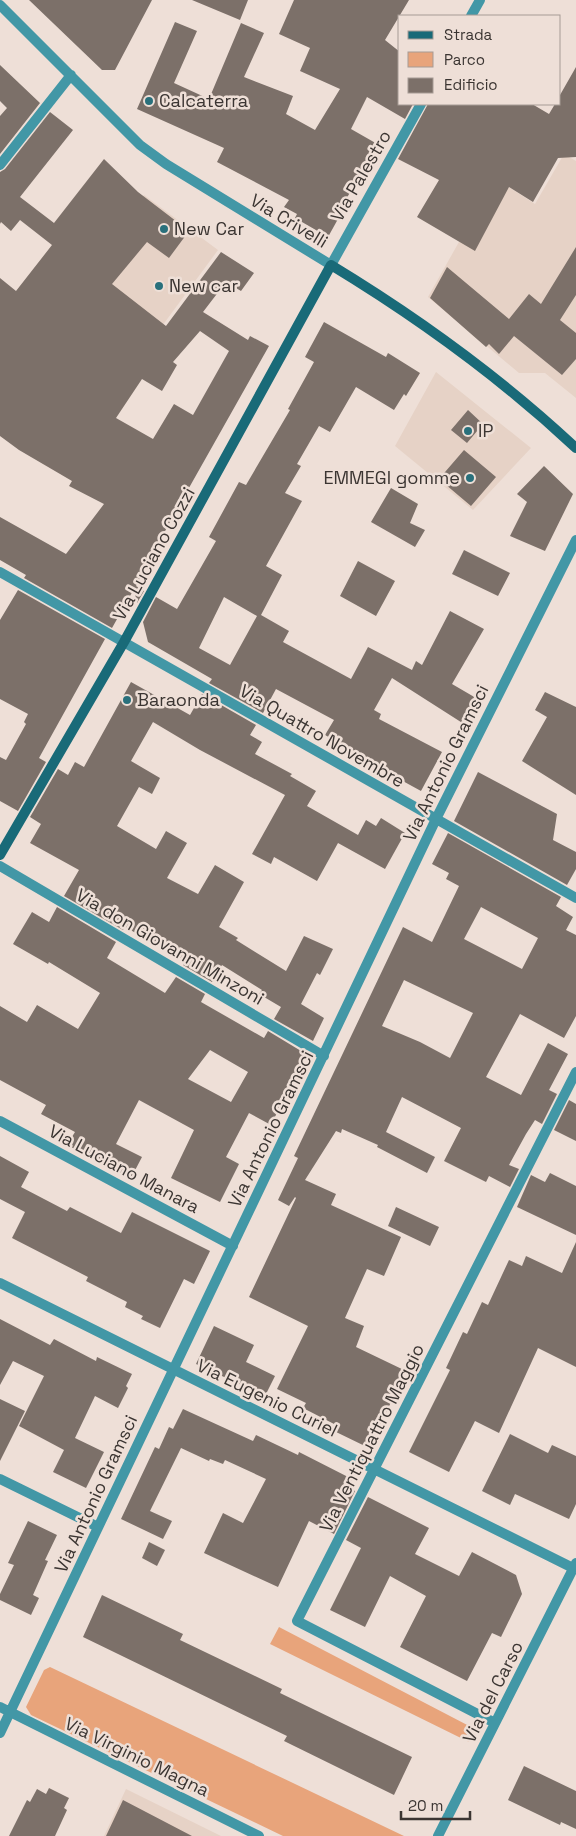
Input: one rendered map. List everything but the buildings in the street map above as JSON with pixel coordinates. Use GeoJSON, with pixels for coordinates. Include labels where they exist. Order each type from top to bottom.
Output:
{"type":"FeatureCollection","features":[{"type":"Feature","properties":{"kind":"street"},"geometry":{"type":"LineString","coordinates":[[472,15],[480,0]]}},
{"type":"Feature","properties":{"kind":"street","name":"Via Crivelli"},"geometry":{"type":"LineString","coordinates":[[0,5],[147,150],[166,164],[377,294],[466,354],[576,448]]}},
{"type":"Feature","properties":{"kind":"street"},"geometry":{"type":"LineString","coordinates":[[0,165],[71,75]]}},
{"type":"Feature","properties":{"kind":"street","name":"Via Palestro"},"geometry":{"type":"LineString","coordinates":[[331,265],[420,105]]}},
{"type":"Feature","properties":{"kind":"street","name":"Via Luciano Cozzi"},"geometry":{"type":"LineString","coordinates":[[0,854],[124,642],[331,265]]}},
{"type":"Feature","properties":{"kind":"street","name":"Via Antonio Gramsci"},"geometry":{"type":"LineString","coordinates":[[0,1734],[436,819],[576,540]]}},
{"type":"Feature","properties":{"kind":"street","name":"Via Quattro Novembre"},"geometry":{"type":"LineString","coordinates":[[0,572],[576,898]]}},
{"type":"Feature","properties":{"kind":"street","name":"Via don Giovanni Minzoni"},"geometry":{"type":"LineString","coordinates":[[0,866],[324,1056]]}},
{"type":"Feature","properties":{"kind":"street","name":"Via Ventiquattro Maggio"},"geometry":{"type":"LineString","coordinates":[[495,1723],[297,1621],[576,1072]]}},
{"type":"Feature","properties":{"kind":"street","name":"Via Luciano Manara"},"geometry":{"type":"LineString","coordinates":[[0,1121],[233,1246]]}},
{"type":"Feature","properties":{"kind":"street","name":"Via Eugenio Curiel"},"geometry":{"type":"LineString","coordinates":[[0,1283],[374,1469],[575,1566]]}},
{"type":"Feature","properties":{"kind":"street"},"geometry":{"type":"LineString","coordinates":[[0,1479],[98,1527]]}},
{"type":"Feature","properties":{"kind":"street","name":"Via del Carso"},"geometry":{"type":"LineString","coordinates":[[438,1836],[575,1566]]}},
{"type":"Feature","properties":{"kind":"street","name":"Via Virginio Magna"},"geometry":{"type":"LineString","coordinates":[[0,1707],[259,1836]]}},
{"type":"Feature","properties":{"kind":"shaded area"},"geometry":{"type":"Polygon","coordinates":[[[564,154],[576,161],[576,398],[545,373],[519,373],[428,297],[495,178],[535,204],[564,154]]]}},
{"type":"Feature","properties":{"kind":"shaded area"},"geometry":{"type":"Polygon","coordinates":[[[144,195],[218,250],[115,390],[98,222],[113,235],[144,195]]]}},
{"type":"Feature","properties":{"kind":"shaded area"},"geometry":{"type":"Polygon","coordinates":[[[436,372],[531,448],[473,510],[395,446],[436,372]]]}},
{"type":"Feature","properties":{"kind":"shaded area"},"geometry":{"type":"Polygon","coordinates":[[[126,1789],[221,1836],[104,1836],[126,1789]]]}},
{"type":"Feature","properties":{"kind":"green space"},"geometry":{"type":"Polygon","coordinates":[[[279,1627],[473,1728],[474,1733],[469,1742],[270,1644],[279,1627]]]}},
{"type":"Feature","properties":{"kind":"green space"},"geometry":{"type":"Polygon","coordinates":[[[50,1667],[404,1836],[283,1836],[31,1715],[26,1707],[44,1670],[50,1667]]]}},
{"type":"Feature","properties":{"kind":"place","name":"Calcaterra"},"geometry":{"type":"Point","coordinates":[149,101]}},
{"type":"Feature","properties":{"kind":"place","name":"New Car"},"geometry":{"type":"Point","coordinates":[164,229]}},
{"type":"Feature","properties":{"kind":"place","name":"New car"},"geometry":{"type":"Point","coordinates":[159,286]}},
{"type":"Feature","properties":{"kind":"place","name":"IP"},"geometry":{"type":"Point","coordinates":[468,431]}},
{"type":"Feature","properties":{"kind":"place","name":"EMMEGI gomme"},"geometry":{"type":"Point","coordinates":[470,478]}},
{"type":"Feature","properties":{"kind":"place","name":"Baraonda"},"geometry":{"type":"Point","coordinates":[127,700]}}]}
